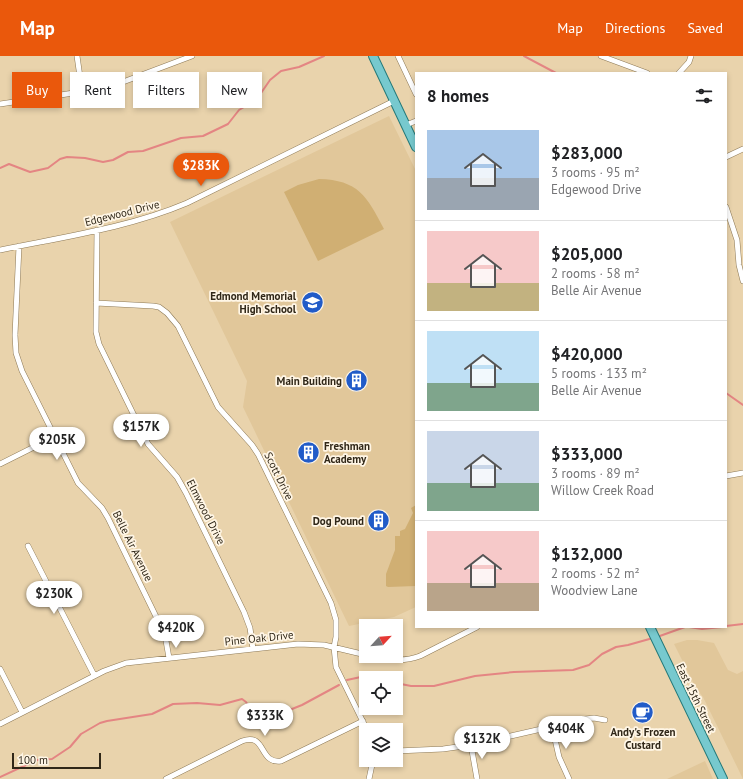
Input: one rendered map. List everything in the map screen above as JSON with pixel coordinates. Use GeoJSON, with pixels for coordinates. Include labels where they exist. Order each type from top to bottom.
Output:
{"type":"FeatureCollection","features":[{"type":"Feature","properties":{"kind":"main road"},"geometry":{"type":"LineString","coordinates":[[373,56],[415,144]]}},
{"type":"Feature","properties":{"kind":"main road","name":"East 15th Street"},"geometry":{"type":"LineString","coordinates":[[650,628],[723,779]]}},
{"type":"Feature","properties":{"kind":"street"},"geometry":{"type":"LineString","coordinates":[[77,56],[79,72]]}},
{"type":"Feature","properties":{"kind":"street"},"geometry":{"type":"LineString","coordinates":[[125,81],[181,58],[192,56]]}},
{"type":"Feature","properties":{"kind":"street"},"geometry":{"type":"LineString","coordinates":[[398,56],[415,92]]}},
{"type":"Feature","properties":{"kind":"street"},"geometry":{"type":"LineString","coordinates":[[601,56],[644,72]]}},
{"type":"Feature","properties":{"kind":"street"},"geometry":{"type":"LineString","coordinates":[[680,72],[689,62],[691,56]]}},
{"type":"Feature","properties":{"kind":"street"},"geometry":{"type":"LineString","coordinates":[[0,104],[70,93]]}},
{"type":"Feature","properties":{"kind":"street","name":"Edgewood Drive"},"geometry":{"type":"LineString","coordinates":[[0,250],[98,230],[154,216],[187,203],[394,101]]}},
{"type":"Feature","properties":{"kind":"street"},"geometry":{"type":"LineString","coordinates":[[406,125],[415,121]]}},
{"type":"Feature","properties":{"kind":"street"},"geometry":{"type":"LineString","coordinates":[[727,156],[743,148]]}},
{"type":"Feature","properties":{"kind":"street"},"geometry":{"type":"LineString","coordinates":[[727,210],[737,240],[739,265],[743,281]]}},
{"type":"Feature","properties":{"kind":"street","name":"Elmwood Drive"},"geometry":{"type":"LineString","coordinates":[[98,230],[96,332],[99,344],[148,444],[177,477],[186,494],[244,612],[250,628],[253,649]]}},
{"type":"Feature","properties":{"kind":"street"},"geometry":{"type":"LineString","coordinates":[[737,240],[743,238]]}},
{"type":"Feature","properties":{"kind":"street","name":"Belle Air Avenue"},"geometry":{"type":"LineString","coordinates":[[19,246],[15,335],[16,353],[22,371],[78,483],[105,511],[165,635],[169,658]]}},
{"type":"Feature","properties":{"kind":"street","name":"Scott Drive"},"geometry":{"type":"LineString","coordinates":[[96,303],[156,306],[164,309],[178,326],[215,404],[252,445],[258,454],[333,608],[336,628],[334,647],[336,667],[363,721]]}},
{"type":"Feature","properties":{"kind":"street"},"geometry":{"type":"LineString","coordinates":[[0,464],[54,437]]}},
{"type":"Feature","properties":{"kind":"street"},"geometry":{"type":"LineString","coordinates":[[727,476],[743,473]]}},
{"type":"Feature","properties":{"kind":"street"},"geometry":{"type":"LineString","coordinates":[[28,546],[94,675]]}},
{"type":"Feature","properties":{"kind":"street"},"geometry":{"type":"LineString","coordinates":[[403,659],[410,659],[476,628]]}},
{"type":"Feature","properties":{"kind":"street","name":"Pine Oak Drive"},"geometry":{"type":"LineString","coordinates":[[0,724],[94,675],[126,663],[309,644],[334,647],[359,653]]}},
{"type":"Feature","properties":{"kind":"street"},"geometry":{"type":"LineString","coordinates":[[0,669],[22,712]]}},
{"type":"Feature","properties":{"kind":"street"},"geometry":{"type":"LineString","coordinates":[[403,751],[471,745],[585,719],[594,718],[605,720]]}},
{"type":"Feature","properties":{"kind":"street"},"geometry":{"type":"LineString","coordinates":[[166,779],[249,739],[259,743],[265,755],[270,760],[275,762],[280,761],[363,721]]}},
{"type":"Feature","properties":{"kind":"street"},"geometry":{"type":"LineString","coordinates":[[552,726],[559,757],[569,779]]}},
{"type":"Feature","properties":{"kind":"street"},"geometry":{"type":"LineString","coordinates":[[471,745],[477,779]]}},
{"type":"Feature","properties":{"kind":"street"},"geometry":{"type":"LineString","coordinates":[[368,779],[371,767]]}},
{"type":"Feature","properties":{"kind":"shaded area","name":"Edmond Memorial High School"},"geometry":{"type":"Polygon","coordinates":[[[389,116],[415,169],[415,607],[394,617],[384,619],[359,619],[359,624],[349,626],[243,407],[247,381],[170,222],[389,116]]]}},
{"type":"Feature","properties":{"kind":"shaded area"},"geometry":{"type":"Polygon","coordinates":[[[319,179],[343,183],[360,192],[372,207],[384,229],[318,261],[284,192],[298,185],[319,179]]]}},
{"type":"Feature","properties":{"kind":"shaded area"},"geometry":{"type":"Polygon","coordinates":[[[415,506],[415,586],[388,587],[386,586],[386,574],[395,550],[395,536],[400,536],[400,531],[405,529],[413,513],[411,508],[415,506]]]}},
{"type":"Feature","properties":{"kind":"shaded area"},"geometry":{"type":"Polygon","coordinates":[[[687,640],[714,643],[728,670],[737,674],[743,671],[743,779],[703,697],[696,688],[674,644],[687,640]]]}},
{"type":"Feature","properties":{"kind":"shaded area"},"geometry":{"type":"Polygon","coordinates":[[[705,761],[713,779],[667,779],[705,761]]]}},
{"type":"Feature","properties":{"kind":"waterway"},"geometry":{"type":"LineString","coordinates":[[0,168],[9,164],[30,172],[48,168],[60,159],[67,157],[85,158],[103,162],[113,160],[128,152],[143,151],[181,138],[203,136],[228,124],[239,110],[254,101],[270,80],[281,71],[299,67],[324,56]]}},
{"type":"Feature","properties":{"kind":"waterway"},"geometry":{"type":"LineString","coordinates":[[524,56],[554,72]]}},
{"type":"Feature","properties":{"kind":"waterway"},"geometry":{"type":"LineString","coordinates":[[727,394],[743,405]]}},
{"type":"Feature","properties":{"kind":"waterway"},"geometry":{"type":"LineString","coordinates":[[727,626],[743,624]]}},
{"type":"Feature","properties":{"kind":"waterway"},"geometry":{"type":"LineString","coordinates":[[657,637],[682,628]]}},
{"type":"Feature","properties":{"kind":"waterway"},"geometry":{"type":"LineString","coordinates":[[696,628],[712,628]]}},
{"type":"Feature","properties":{"kind":"waterway"},"geometry":{"type":"LineString","coordinates":[[403,684],[434,686],[475,676],[514,672],[573,670],[589,665],[602,654],[616,647],[653,638]]}},
{"type":"Feature","properties":{"kind":"waterway"},"geometry":{"type":"LineString","coordinates":[[347,680],[359,677]]}},
{"type":"Feature","properties":{"kind":"waterway"},"geometry":{"type":"LineString","coordinates":[[0,777],[37,760],[52,759],[70,747],[81,734],[100,723],[107,721],[152,714],[173,704],[197,703],[220,705],[242,699],[250,708],[274,712],[287,711],[302,705],[339,685]]}},
{"type":"Feature","properties":{"kind":"place","name":"Edmond Memorial High School"},"geometry":{"type":"Point","coordinates":[312,302]}},
{"type":"Feature","properties":{"kind":"place","name":"Main Building"},"geometry":{"type":"Point","coordinates":[357,381]}},
{"type":"Feature","properties":{"kind":"place","name":"Freshman Academy"},"geometry":{"type":"Point","coordinates":[309,452]}},
{"type":"Feature","properties":{"kind":"place","name":"Dog Pound"},"geometry":{"type":"Point","coordinates":[379,521]}},
{"type":"Feature","properties":{"kind":"place","name":"Andy's Frozen Custard"},"geometry":{"type":"Point","coordinates":[643,712]}}]}
